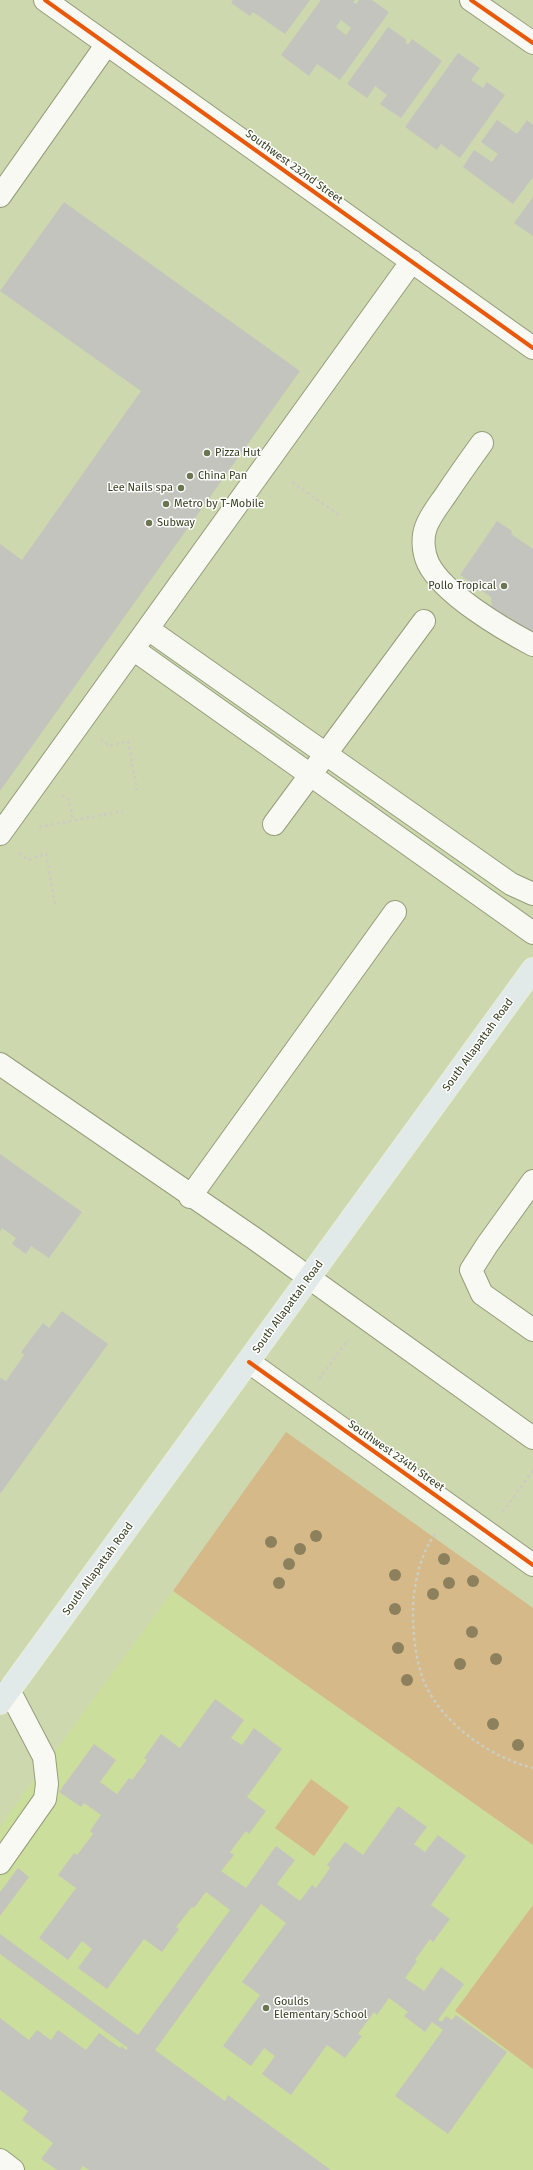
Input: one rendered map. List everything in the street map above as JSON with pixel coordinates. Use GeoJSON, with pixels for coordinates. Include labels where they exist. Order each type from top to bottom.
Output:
{"type":"FeatureCollection","features":[{"type":"Feature","properties":{"kind":"main road","name":"South Allapattah Road"},"geometry":{"type":"LineString","coordinates":[[5,1697],[533,969]]}},
{"type":"Feature","properties":{"kind":"street","name":"Southwest 232nd Street"},"geometry":{"type":"LineString","coordinates":[[45,0],[533,348]]}},
{"type":"Feature","properties":{"kind":"street"},"geometry":{"type":"LineString","coordinates":[[471,0],[533,43]]}},
{"type":"Feature","properties":{"kind":"street"},"geometry":{"type":"LineString","coordinates":[[0,196],[107,44]]}},
{"type":"Feature","properties":{"kind":"street"},"geometry":{"type":"LineString","coordinates":[[0,834],[412,261]]}},
{"type":"Feature","properties":{"kind":"street"},"geometry":{"type":"LineString","coordinates":[[482,443],[430,517],[424,539],[424,553],[428,564],[443,581],[458,594],[498,626],[533,645]]}},
{"type":"Feature","properties":{"kind":"street"},"geometry":{"type":"LineString","coordinates":[[274,824],[424,622]]}},
{"type":"Feature","properties":{"kind":"street"},"geometry":{"type":"LineString","coordinates":[[148,629],[511,884],[533,894]]}},
{"type":"Feature","properties":{"kind":"street"},"geometry":{"type":"LineString","coordinates":[[133,649],[533,933]]}},
{"type":"Feature","properties":{"kind":"street"},"geometry":{"type":"LineString","coordinates":[[190,1197],[395,912]]}},
{"type":"Feature","properties":{"kind":"street"},"geometry":{"type":"LineString","coordinates":[[0,1064],[309,1278],[533,1438]]}},
{"type":"Feature","properties":{"kind":"street"},"geometry":{"type":"LineString","coordinates":[[533,1181],[471,1270],[482,1294],[533,1330]]}},
{"type":"Feature","properties":{"kind":"street","name":"Southwest 234th Street"},"geometry":{"type":"LineString","coordinates":[[249,1362],[533,1565]]}},
{"type":"Feature","properties":{"kind":"street"},"geometry":{"type":"LineString","coordinates":[[0,1863],[45,1799],[47,1784],[44,1757],[5,1697]]}},
{"type":"Feature","properties":{"kind":"street"},"geometry":{"type":"LineString","coordinates":[[0,2160],[13,2170]]}},
{"type":"Feature","properties":{"kind":"path"},"geometry":{"type":"LineString","coordinates":[[292,482],[339,515]]}},
{"type":"Feature","properties":{"kind":"path"},"geometry":{"type":"LineString","coordinates":[[96,735],[109,746],[128,741],[137,790]]}},
{"type":"Feature","properties":{"kind":"path"},"geometry":{"type":"LineString","coordinates":[[56,791],[69,800],[73,820]]}},
{"type":"Feature","properties":{"kind":"path"},"geometry":{"type":"LineString","coordinates":[[38,827],[122,811]]}},
{"type":"Feature","properties":{"kind":"path"},"geometry":{"type":"LineString","coordinates":[[15,851],[28,860],[46,854],[55,904]]}},
{"type":"Feature","properties":{"kind":"path"},"geometry":{"type":"LineString","coordinates":[[317,1381],[349,1338]]}},
{"type":"Feature","properties":{"kind":"path"},"geometry":{"type":"LineString","coordinates":[[501,1515],[533,1470]]}},
{"type":"Feature","properties":{"kind":"path"},"geometry":{"type":"LineString","coordinates":[[435,1534],[422,1561],[413,1594],[413,1632],[421,1673],[436,1703],[459,1728],[515,1764],[533,1768]]}},
{"type":"Feature","properties":{"kind":"shaded area"},"geometry":{"type":"Polygon","coordinates":[[[286,1432],[533,1608],[533,1845],[173,1591],[286,1432]]]}},
{"type":"Feature","properties":{"kind":"shaded area","name":"Goulds Elementary School"},"geometry":{"type":"Polygon","coordinates":[[[173,1591],[533,1845],[533,2170],[0,2170],[0,1826],[173,1591]]]}},
{"type":"Feature","properties":{"kind":"shaded area"},"geometry":{"type":"Polygon","coordinates":[[[311,1779],[349,1807],[314,1856],[275,1828],[311,1779]]]}},
{"type":"Feature","properties":{"kind":"shaded area"},"geometry":{"type":"Polygon","coordinates":[[[533,1905],[533,2069],[455,2011],[533,1905]]]}},
{"type":"Feature","properties":{"kind":"building"},"geometry":{"type":"Polygon","coordinates":[[[233,0],[310,0],[285,34],[253,12],[250,16],[231,3],[233,0]]]}},
{"type":"Feature","properties":{"kind":"building"},"geometry":{"type":"Polygon","coordinates":[[[321,0],[355,0],[353,2],[356,4],[359,0],[372,0],[389,12],[340,80],[317,64],[309,76],[281,55],[321,0]],[[341,20],[336,27],[346,35],[351,28],[341,20]]]}},
{"type":"Feature","properties":{"kind":"building"},"geometry":{"type":"Polygon","coordinates":[[[388,27],[407,40],[405,42],[408,45],[412,39],[442,61],[401,118],[380,104],[387,95],[375,86],[367,98],[347,84],[388,27]]]}},
{"type":"Feature","properties":{"kind":"building"},"geometry":{"type":"Polygon","coordinates":[[[458,53],[480,68],[471,80],[483,88],[487,82],[505,95],[460,158],[441,144],[437,150],[405,127],[458,53]]]}},
{"type":"Feature","properties":{"kind":"building"},"geometry":{"type":"Polygon","coordinates":[[[497,120],[517,134],[527,120],[533,125],[533,177],[513,204],[463,167],[474,150],[492,162],[498,154],[481,142],[497,120]]]}},
{"type":"Feature","properties":{"kind":"building"},"geometry":{"type":"Polygon","coordinates":[[[533,197],[533,236],[514,223],[533,197]]]}},
{"type":"Feature","properties":{"kind":"building"},"geometry":{"type":"Polygon","coordinates":[[[64,202],[300,371],[0,791],[0,544],[22,560],[141,391],[0,291],[64,202]]]}},
{"type":"Feature","properties":{"kind":"building","name":"Pollo Tropical"},"geometry":{"type":"Polygon","coordinates":[[[497,521],[512,531],[511,534],[533,549],[533,634],[508,616],[499,617],[492,610],[491,597],[460,575],[497,521]]]}},
{"type":"Feature","properties":{"kind":"building"},"geometry":{"type":"Polygon","coordinates":[[[0,1154],[82,1212],[49,1258],[31,1246],[26,1254],[12,1244],[16,1238],[2,1228],[0,1232],[0,1154]]]}},
{"type":"Feature","properties":{"kind":"building"},"geometry":{"type":"Polygon","coordinates":[[[62,1311],[108,1344],[0,1494],[0,1378],[6,1381],[24,1355],[21,1352],[43,1323],[49,1328],[62,1311]]]}},
{"type":"Feature","properties":{"kind":"building"},"geometry":{"type":"Polygon","coordinates":[[[215,1699],[244,1720],[231,1738],[242,1745],[254,1728],[282,1749],[247,1797],[266,1811],[249,1834],[246,1831],[230,1852],[234,1855],[221,1871],[246,1888],[276,1846],[295,1860],[277,1884],[300,1901],[312,1885],[316,1888],[330,1868],[327,1865],[345,1842],[363,1855],[398,1806],[427,1827],[414,1844],[425,1852],[438,1835],[466,1856],[431,1905],[450,1919],[433,1942],[430,1939],[415,1960],[417,1961],[405,1978],[424,1991],[441,1967],[464,1984],[438,2020],[442,2022],[446,2016],[452,2020],[456,2015],[507,2052],[448,2134],[395,2096],[443,2030],[432,2022],[425,2032],[404,2016],[408,2012],[389,1998],[377,2015],[374,2012],[358,2034],[362,2036],[345,2058],[327,2045],[291,2095],[262,2074],[275,2056],[264,2048],[251,2066],[223,2046],[260,1995],[242,1982],[286,1923],[261,1904],[155,2050],[225,2101],[228,2095],[331,2170],[89,2170],[83,2166],[80,2170],[57,2170],[41,2159],[53,2143],[22,2120],[28,2111],[0,2090],[0,2018],[29,2040],[37,2030],[51,2040],[58,2030],[86,2050],[99,2033],[120,2048],[122,2046],[126,2050],[128,2048],[0,1954],[0,1934],[138,2035],[230,1910],[206,1892],[194,1908],[192,1907],[176,1927],[179,1929],[162,1952],[144,1939],[107,1989],[78,1968],[92,1949],[82,1941],[68,1960],[39,1938],[76,1888],[58,1875],[74,1853],[77,1855],[93,1834],[90,1831],[101,1815],[84,1803],[81,1807],[59,1792],[94,1744],[116,1760],[100,1782],[117,1794],[129,1778],[132,1780],[147,1760],[144,1758],[161,1734],[180,1748],[215,1699]]]}},
{"type":"Feature","properties":{"kind":"building"},"geometry":{"type":"Polygon","coordinates":[[[18,1868],[29,1877],[0,1916],[0,1892],[18,1868]]]}},
{"type":"Feature","properties":{"kind":"cycle path"},"geometry":{"type":"LineString","coordinates":[[45,0],[533,348]]}},
{"type":"Feature","properties":{"kind":"cycle path"},"geometry":{"type":"LineString","coordinates":[[471,0],[533,43]]}},
{"type":"Feature","properties":{"kind":"cycle path"},"geometry":{"type":"LineString","coordinates":[[249,1362],[533,1565]]}},
{"type":"Feature","properties":{"kind":"place","name":"Pizza Hut"},"geometry":{"type":"Point","coordinates":[207,453]}},
{"type":"Feature","properties":{"kind":"place","name":"China Pan"},"geometry":{"type":"Point","coordinates":[190,476]}},
{"type":"Feature","properties":{"kind":"place","name":"Lee Nails spa"},"geometry":{"type":"Point","coordinates":[181,488]}},
{"type":"Feature","properties":{"kind":"place","name":"Metro by T-Mobile"},"geometry":{"type":"Point","coordinates":[166,504]}},
{"type":"Feature","properties":{"kind":"place","name":"Subway"},"geometry":{"type":"Point","coordinates":[149,523]}},
{"type":"Feature","properties":{"kind":"place","name":"Pollo Tropical"},"geometry":{"type":"Point","coordinates":[504,586]}},
{"type":"Feature","properties":{"kind":"place","name":"Goulds Elementary School"},"geometry":{"type":"Point","coordinates":[266,2008]}}]}
